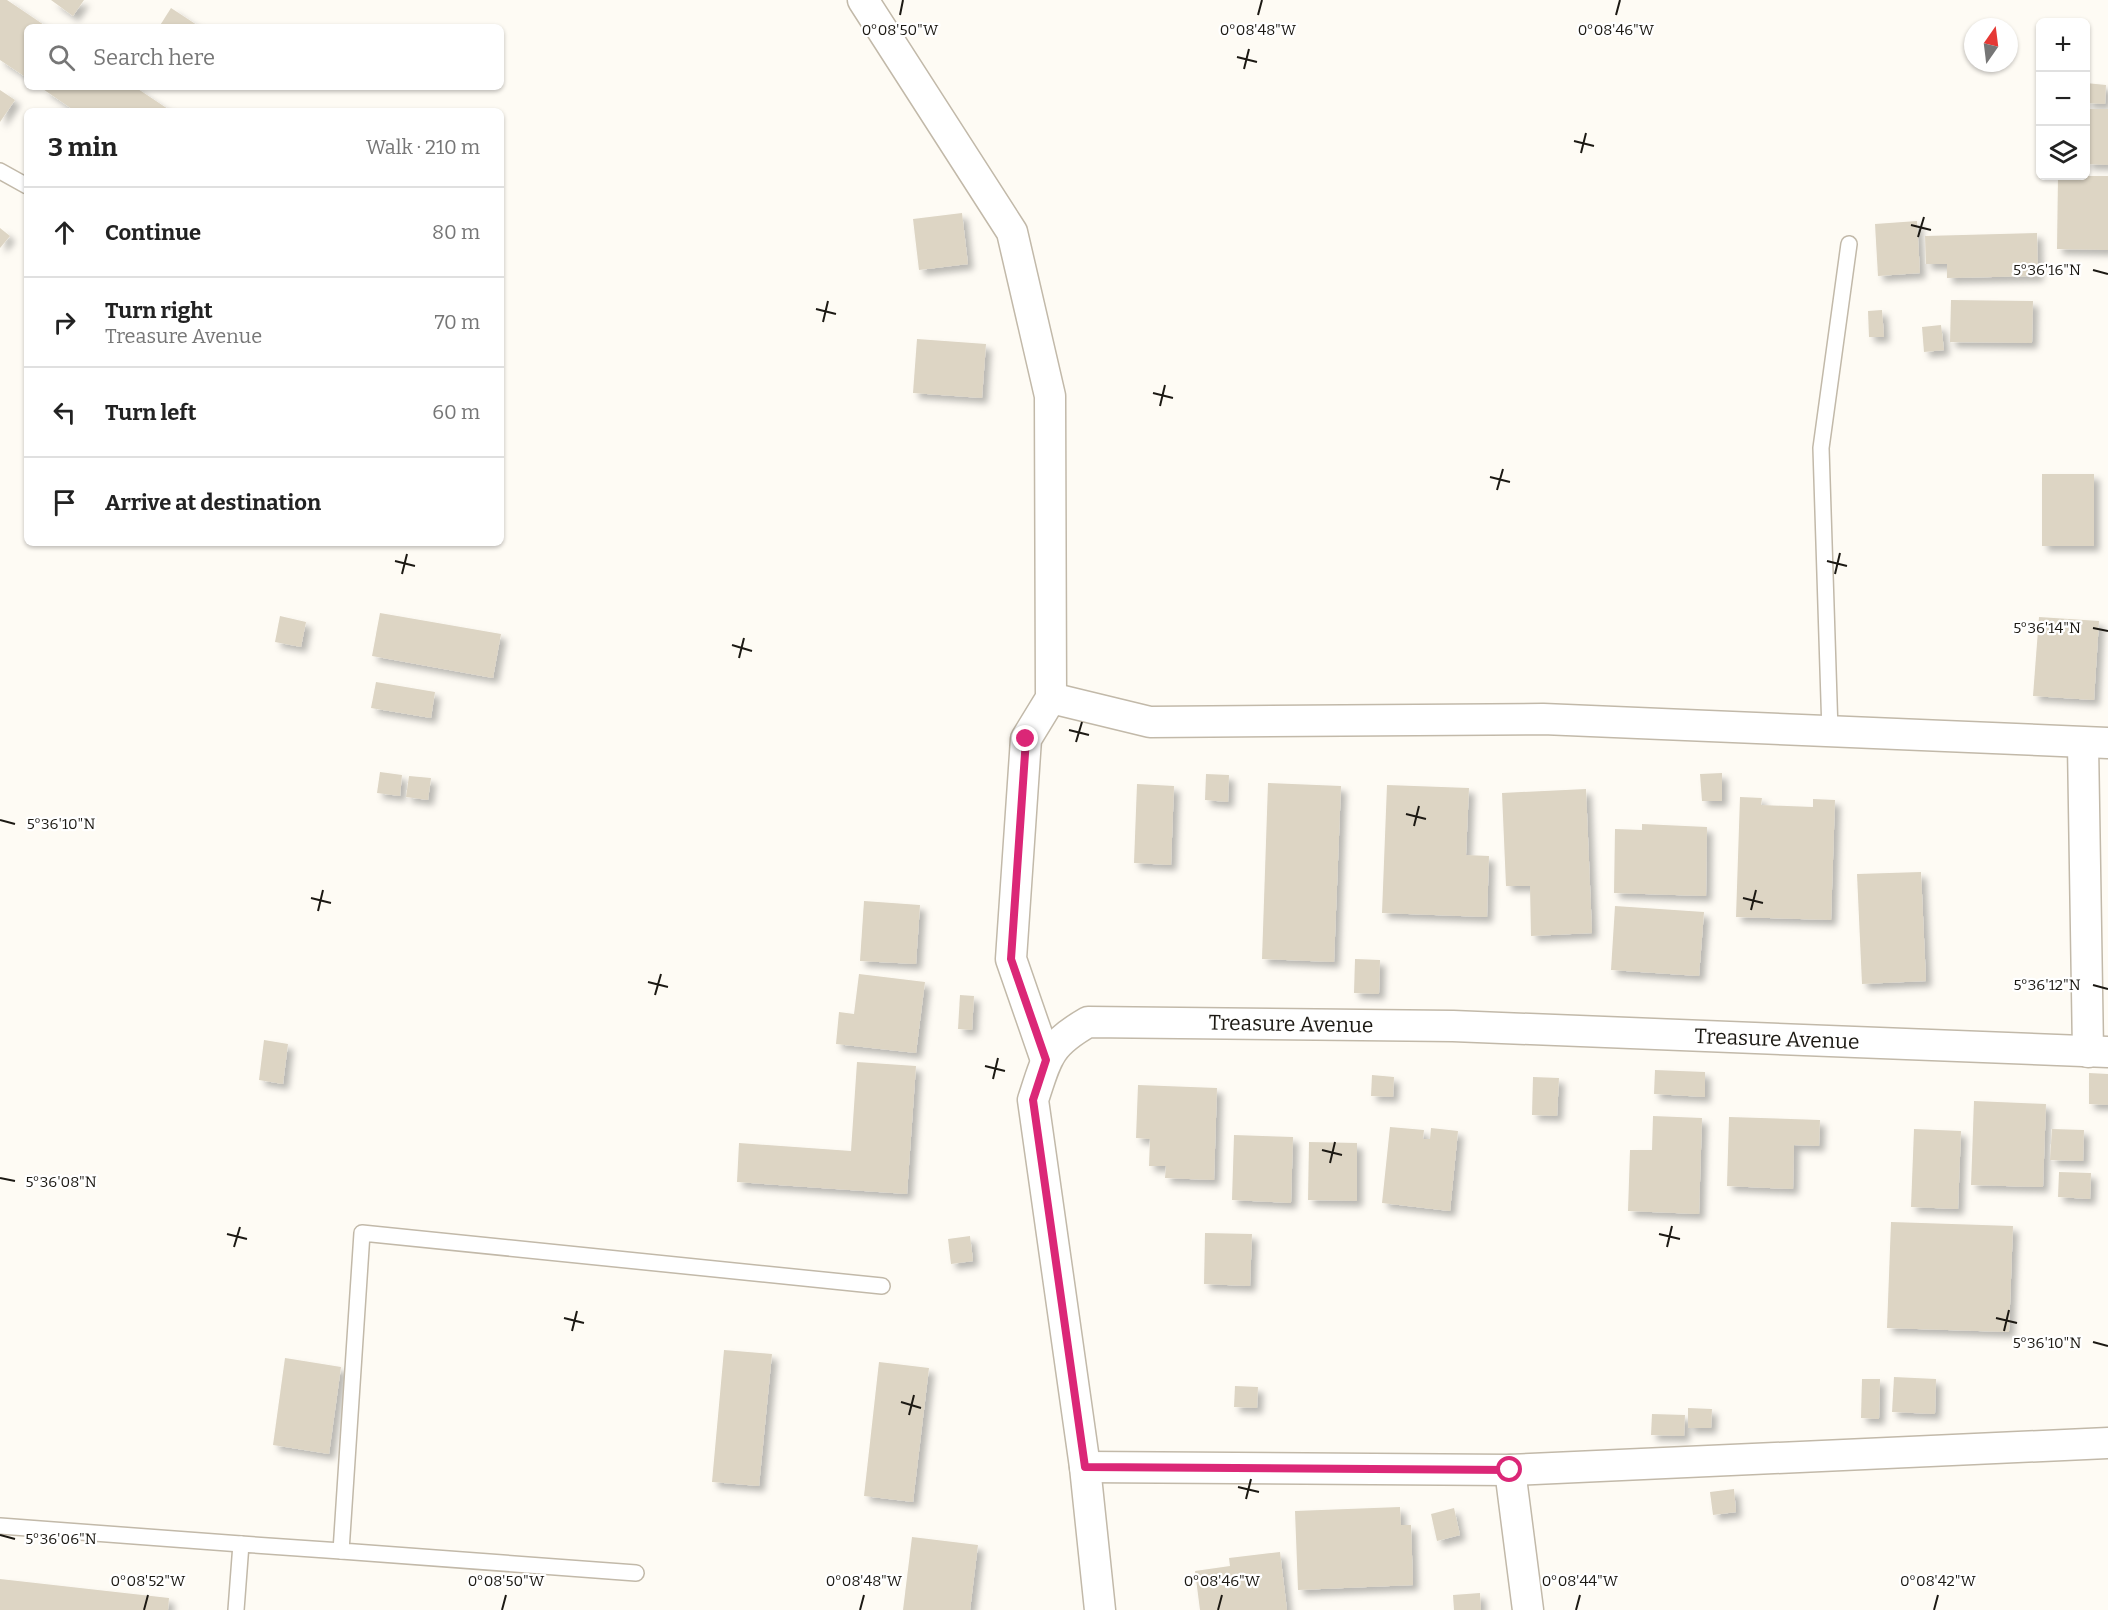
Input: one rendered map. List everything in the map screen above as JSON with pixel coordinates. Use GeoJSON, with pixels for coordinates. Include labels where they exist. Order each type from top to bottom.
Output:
{"type":"FeatureCollection","features":[{"type":"Feature","properties":{"kind":"street"},"geometry":{"type":"LineString","coordinates":[[862,0],[1012,232],[1050,396],[1051,698],[1026,739],[1011,959],[1046,1060]]}},
{"type":"Feature","properties":{"kind":"street"},"geometry":{"type":"LineString","coordinates":[[1051,698],[1150,722],[1543,719],[2096,743],[2098,1052]]}},
{"type":"Feature","properties":{"kind":"street","name":"Treasure Avenue"},"geometry":{"type":"LineString","coordinates":[[1100,1610],[1085,1467],[1033,1100],[1046,1060],[1063,1036],[1089,1022],[1453,1026],[2098,1052]]}},
{"type":"Feature","properties":{"kind":"street"},"geometry":{"type":"LineString","coordinates":[[1085,1467],[1510,1470],[2108,1443]]}},
{"type":"Feature","properties":{"kind":"street"},"geometry":{"type":"LineString","coordinates":[[1510,1470],[1528,1610]]}},
{"type":"Feature","properties":{"kind":"lane"},"geometry":{"type":"LineString","coordinates":[[0,171],[24,184]]}},
{"type":"Feature","properties":{"kind":"lane"},"geometry":{"type":"LineString","coordinates":[[1830,732],[1821,448],[1849,244]]}},
{"type":"Feature","properties":{"kind":"lane"},"geometry":{"type":"LineString","coordinates":[[341,1551],[362,1233],[882,1286]]}},
{"type":"Feature","properties":{"kind":"lane"},"geometry":{"type":"LineString","coordinates":[[0,1526],[636,1573]]}},
{"type":"Feature","properties":{"kind":"lane"},"geometry":{"type":"LineString","coordinates":[[236,1610],[241,1544]]}},
{"type":"Feature","properties":{"kind":"building"},"geometry":{"type":"Polygon","coordinates":[[[0,0],[7,0],[43,24],[24,24],[24,76],[0,60],[0,0]]]}},
{"type":"Feature","properties":{"kind":"building"},"geometry":{"type":"Polygon","coordinates":[[[51,0],[84,0],[73,16],[51,0]]]}},
{"type":"Feature","properties":{"kind":"building"},"geometry":{"type":"Polygon","coordinates":[[[171,8],[195,24],[161,24],[171,8]]]}},
{"type":"Feature","properties":{"kind":"building"},"geometry":{"type":"Polygon","coordinates":[[[2090,83],[2106,85],[2105,104],[2090,103],[2090,83]]]}},
{"type":"Feature","properties":{"kind":"building"},"geometry":{"type":"Polygon","coordinates":[[[0,90],[15,100],[0,122],[0,90]]]}},
{"type":"Feature","properties":{"kind":"building"},"geometry":{"type":"Polygon","coordinates":[[[44,90],[140,90],[166,108],[71,108],[44,90]]]}},
{"type":"Feature","properties":{"kind":"building"},"geometry":{"type":"Polygon","coordinates":[[[2090,109],[2108,109],[2108,165],[2090,164],[2090,109]]]}},
{"type":"Feature","properties":{"kind":"building"},"geometry":{"type":"Polygon","coordinates":[[[2090,176],[2108,176],[2108,250],[2057,249],[2058,180],[2090,180],[2090,176]]]}},
{"type":"Feature","properties":{"kind":"building"},"geometry":{"type":"Polygon","coordinates":[[[962,213],[968,264],[919,270],[913,219],[962,213]]]}},
{"type":"Feature","properties":{"kind":"building"},"geometry":{"type":"Polygon","coordinates":[[[1917,221],[1920,273],[1878,276],[1875,224],[1917,221]]]}},
{"type":"Feature","properties":{"kind":"building"},"geometry":{"type":"Polygon","coordinates":[[[0,228],[10,236],[0,248],[0,228]]]}},
{"type":"Feature","properties":{"kind":"building"},"geometry":{"type":"Polygon","coordinates":[[[2037,233],[2038,276],[1947,278],[1947,264],[1926,264],[1925,236],[2037,233]]]}},
{"type":"Feature","properties":{"kind":"building"},"geometry":{"type":"Polygon","coordinates":[[[1951,300],[2033,301],[2032,343],[1950,342],[1951,300]]]}},
{"type":"Feature","properties":{"kind":"building"},"geometry":{"type":"Polygon","coordinates":[[[1882,310],[1884,337],[1869,337],[1868,311],[1882,310]]]}},
{"type":"Feature","properties":{"kind":"building"},"geometry":{"type":"Polygon","coordinates":[[[1941,325],[1944,350],[1924,352],[1922,327],[1941,325]]]}},
{"type":"Feature","properties":{"kind":"building"},"geometry":{"type":"Polygon","coordinates":[[[917,339],[986,344],[982,398],[913,393],[917,339]]]}},
{"type":"Feature","properties":{"kind":"building"},"geometry":{"type":"Polygon","coordinates":[[[2042,474],[2094,474],[2094,546],[2042,546],[2042,474]]]}},
{"type":"Feature","properties":{"kind":"building"},"geometry":{"type":"Polygon","coordinates":[[[380,613],[501,634],[493,678],[372,656],[380,613]]]}},
{"type":"Feature","properties":{"kind":"building"},"geometry":{"type":"Polygon","coordinates":[[[280,616],[306,622],[301,647],[275,642],[280,616]]]}},
{"type":"Feature","properties":{"kind":"building"},"geometry":{"type":"Polygon","coordinates":[[[2039,617],[2099,621],[2094,700],[2033,696],[2039,617]]]}},
{"type":"Feature","properties":{"kind":"building"},"geometry":{"type":"Polygon","coordinates":[[[376,682],[435,692],[431,718],[371,708],[376,682]]]}},
{"type":"Feature","properties":{"kind":"building"},"geometry":{"type":"Polygon","coordinates":[[[380,772],[402,775],[400,796],[377,793],[380,772]]]}},
{"type":"Feature","properties":{"kind":"building"},"geometry":{"type":"Polygon","coordinates":[[[1722,773],[1722,801],[1702,801],[1700,774],[1722,773]]]}},
{"type":"Feature","properties":{"kind":"building"},"geometry":{"type":"Polygon","coordinates":[[[1206,774],[1229,775],[1228,802],[1205,800],[1206,774]]]}},
{"type":"Feature","properties":{"kind":"building"},"geometry":{"type":"Polygon","coordinates":[[[409,776],[431,778],[428,800],[406,797],[409,776]]]}},
{"type":"Feature","properties":{"kind":"building"},"geometry":{"type":"Polygon","coordinates":[[[1268,783],[1341,786],[1334,962],[1262,959],[1268,783]]]}},
{"type":"Feature","properties":{"kind":"building"},"geometry":{"type":"Polygon","coordinates":[[[1137,784],[1174,786],[1171,865],[1134,863],[1137,784]]]}},
{"type":"Feature","properties":{"kind":"building"},"geometry":{"type":"Polygon","coordinates":[[[1387,785],[1469,788],[1466,855],[1489,856],[1487,917],[1382,913],[1387,785]]]}},
{"type":"Feature","properties":{"kind":"building"},"geometry":{"type":"Polygon","coordinates":[[[1586,789],[1592,933],[1531,936],[1530,886],[1506,886],[1502,793],[1586,789]]]}},
{"type":"Feature","properties":{"kind":"building"},"geometry":{"type":"Polygon","coordinates":[[[1740,797],[1762,798],[1761,805],[1813,807],[1813,799],[1835,800],[1831,920],[1736,917],[1740,797]]]}},
{"type":"Feature","properties":{"kind":"building"},"geometry":{"type":"Polygon","coordinates":[[[1642,824],[1707,827],[1706,896],[1614,893],[1615,829],[1642,830],[1642,824]]]}},
{"type":"Feature","properties":{"kind":"building"},"geometry":{"type":"Polygon","coordinates":[[[1921,872],[1926,981],[1862,984],[1857,874],[1921,872]]]}},
{"type":"Feature","properties":{"kind":"building"},"geometry":{"type":"Polygon","coordinates":[[[864,901],[920,905],[916,964],[860,961],[864,901]]]}},
{"type":"Feature","properties":{"kind":"building"},"geometry":{"type":"Polygon","coordinates":[[[1615,906],[1704,912],[1699,976],[1611,970],[1615,906]]]}},
{"type":"Feature","properties":{"kind":"building"},"geometry":{"type":"Polygon","coordinates":[[[1355,959],[1380,960],[1379,994],[1354,993],[1355,959]]]}},
{"type":"Feature","properties":{"kind":"building"},"geometry":{"type":"Polygon","coordinates":[[[859,974],[925,982],[916,1053],[836,1044],[839,1012],[854,1014],[859,974]]]}},
{"type":"Feature","properties":{"kind":"building"},"geometry":{"type":"Polygon","coordinates":[[[960,995],[974,996],[972,1030],[958,1029],[960,995]]]}},
{"type":"Feature","properties":{"kind":"building"},"geometry":{"type":"Polygon","coordinates":[[[264,1040],[288,1044],[283,1084],[259,1080],[264,1040]]]}},
{"type":"Feature","properties":{"kind":"building"},"geometry":{"type":"Polygon","coordinates":[[[857,1062],[916,1066],[907,1194],[737,1182],[739,1143],[851,1151],[857,1062]]]}},
{"type":"Feature","properties":{"kind":"building"},"geometry":{"type":"Polygon","coordinates":[[[1655,1070],[1705,1072],[1705,1097],[1654,1094],[1655,1070]]]}},
{"type":"Feature","properties":{"kind":"building"},"geometry":{"type":"Polygon","coordinates":[[[2089,1073],[2108,1074],[2108,1105],[2089,1104],[2089,1073]]]}},
{"type":"Feature","properties":{"kind":"building"},"geometry":{"type":"Polygon","coordinates":[[[1372,1075],[1394,1077],[1393,1097],[1371,1096],[1372,1075]]]}},
{"type":"Feature","properties":{"kind":"building"},"geometry":{"type":"Polygon","coordinates":[[[1533,1077],[1559,1078],[1557,1116],[1532,1115],[1533,1077]]]}},
{"type":"Feature","properties":{"kind":"building"},"geometry":{"type":"Polygon","coordinates":[[[1138,1085],[1217,1088],[1214,1180],[1165,1178],[1166,1166],[1149,1166],[1150,1139],[1136,1138],[1138,1085]]]}},
{"type":"Feature","properties":{"kind":"building"},"geometry":{"type":"Polygon","coordinates":[[[1974,1101],[2046,1104],[2043,1187],[1971,1185],[1974,1101]]]}},
{"type":"Feature","properties":{"kind":"building"},"geometry":{"type":"Polygon","coordinates":[[[1653,1116],[1702,1118],[1699,1214],[1628,1211],[1630,1150],[1652,1150],[1653,1116]]]}},
{"type":"Feature","properties":{"kind":"building"},"geometry":{"type":"Polygon","coordinates":[[[1729,1117],[1820,1120],[1819,1146],[1794,1145],[1793,1189],[1727,1186],[1729,1117]]]}},
{"type":"Feature","properties":{"kind":"building"},"geometry":{"type":"Polygon","coordinates":[[[1390,1127],[1424,1130],[1423,1139],[1430,1139],[1431,1128],[1458,1131],[1450,1211],[1382,1203],[1390,1127]]]}},
{"type":"Feature","properties":{"kind":"building"},"geometry":{"type":"Polygon","coordinates":[[[1914,1129],[1961,1131],[1958,1209],[1911,1207],[1914,1129]]]}},
{"type":"Feature","properties":{"kind":"building"},"geometry":{"type":"Polygon","coordinates":[[[2052,1129],[2084,1130],[2083,1161],[2050,1160],[2052,1129]]]}},
{"type":"Feature","properties":{"kind":"building"},"geometry":{"type":"Polygon","coordinates":[[[1234,1135],[1293,1137],[1291,1203],[1232,1200],[1234,1135]]]}},
{"type":"Feature","properties":{"kind":"building"},"geometry":{"type":"Polygon","coordinates":[[[1309,1142],[1357,1143],[1357,1201],[1308,1200],[1309,1142]]]}},
{"type":"Feature","properties":{"kind":"building"},"geometry":{"type":"Polygon","coordinates":[[[2059,1172],[2091,1173],[2090,1199],[2058,1197],[2059,1172]]]}},
{"type":"Feature","properties":{"kind":"building"},"geometry":{"type":"Polygon","coordinates":[[[1891,1222],[2013,1226],[2009,1332],[1887,1328],[1891,1222]]]}},
{"type":"Feature","properties":{"kind":"building"},"geometry":{"type":"Polygon","coordinates":[[[1205,1233],[1252,1234],[1250,1286],[1204,1284],[1205,1233]]]}},
{"type":"Feature","properties":{"kind":"building"},"geometry":{"type":"Polygon","coordinates":[[[970,1236],[973,1261],[951,1264],[948,1239],[970,1236]]]}},
{"type":"Feature","properties":{"kind":"building"},"geometry":{"type":"Polygon","coordinates":[[[724,1350],[772,1354],[759,1486],[712,1482],[724,1350]]]}},
{"type":"Feature","properties":{"kind":"building"},"geometry":{"type":"Polygon","coordinates":[[[285,1358],[341,1367],[329,1454],[273,1445],[285,1358]]]}},
{"type":"Feature","properties":{"kind":"building"},"geometry":{"type":"Polygon","coordinates":[[[879,1362],[929,1368],[913,1502],[864,1496],[879,1362]]]}},
{"type":"Feature","properties":{"kind":"building"},"geometry":{"type":"Polygon","coordinates":[[[1894,1377],[1936,1379],[1935,1414],[1892,1412],[1894,1377]]]}},
{"type":"Feature","properties":{"kind":"building"},"geometry":{"type":"Polygon","coordinates":[[[1862,1379],[1880,1379],[1879,1419],[1861,1418],[1862,1379]]]}},
{"type":"Feature","properties":{"kind":"building"},"geometry":{"type":"Polygon","coordinates":[[[1235,1386],[1258,1387],[1257,1408],[1234,1407],[1235,1386]]]}},
{"type":"Feature","properties":{"kind":"building"},"geometry":{"type":"Polygon","coordinates":[[[1688,1408],[1712,1409],[1711,1428],[1688,1428],[1688,1408]]]}},
{"type":"Feature","properties":{"kind":"building"},"geometry":{"type":"Polygon","coordinates":[[[1652,1414],[1685,1415],[1684,1436],[1651,1435],[1652,1414]]]}},
{"type":"Feature","properties":{"kind":"building"},"geometry":{"type":"Polygon","coordinates":[[[1734,1489],[1736,1512],[1713,1515],[1710,1492],[1734,1489]]]}},
{"type":"Feature","properties":{"kind":"building"},"geometry":{"type":"Polygon","coordinates":[[[1400,1507],[1401,1525],[1411,1525],[1413,1585],[1298,1590],[1295,1511],[1400,1507]]]}},
{"type":"Feature","properties":{"kind":"building"},"geometry":{"type":"Polygon","coordinates":[[[1454,1508],[1460,1535],[1437,1541],[1431,1514],[1454,1508]]]}},
{"type":"Feature","properties":{"kind":"building"},"geometry":{"type":"Polygon","coordinates":[[[912,1537],[978,1545],[970,1610],[903,1610],[912,1537]]]}},
{"type":"Feature","properties":{"kind":"building"},"geometry":{"type":"Polygon","coordinates":[[[1280,1552],[1287,1610],[1200,1610],[1195,1571],[1230,1566],[1229,1558],[1280,1552]]]}},
{"type":"Feature","properties":{"kind":"building"},"geometry":{"type":"Polygon","coordinates":[[[0,1579],[169,1598],[168,1610],[0,1610],[0,1579]]]}},
{"type":"Feature","properties":{"kind":"building"},"geometry":{"type":"Polygon","coordinates":[[[1480,1593],[1481,1610],[1454,1610],[1453,1595],[1480,1593]]]}},
{"type":"Feature","properties":{"kind":"route"},"geometry":{"type":"LineString","coordinates":[[1026,739],[1011,959],[1046,1060],[1033,1100],[1085,1467],[1510,1470]]}}]}
